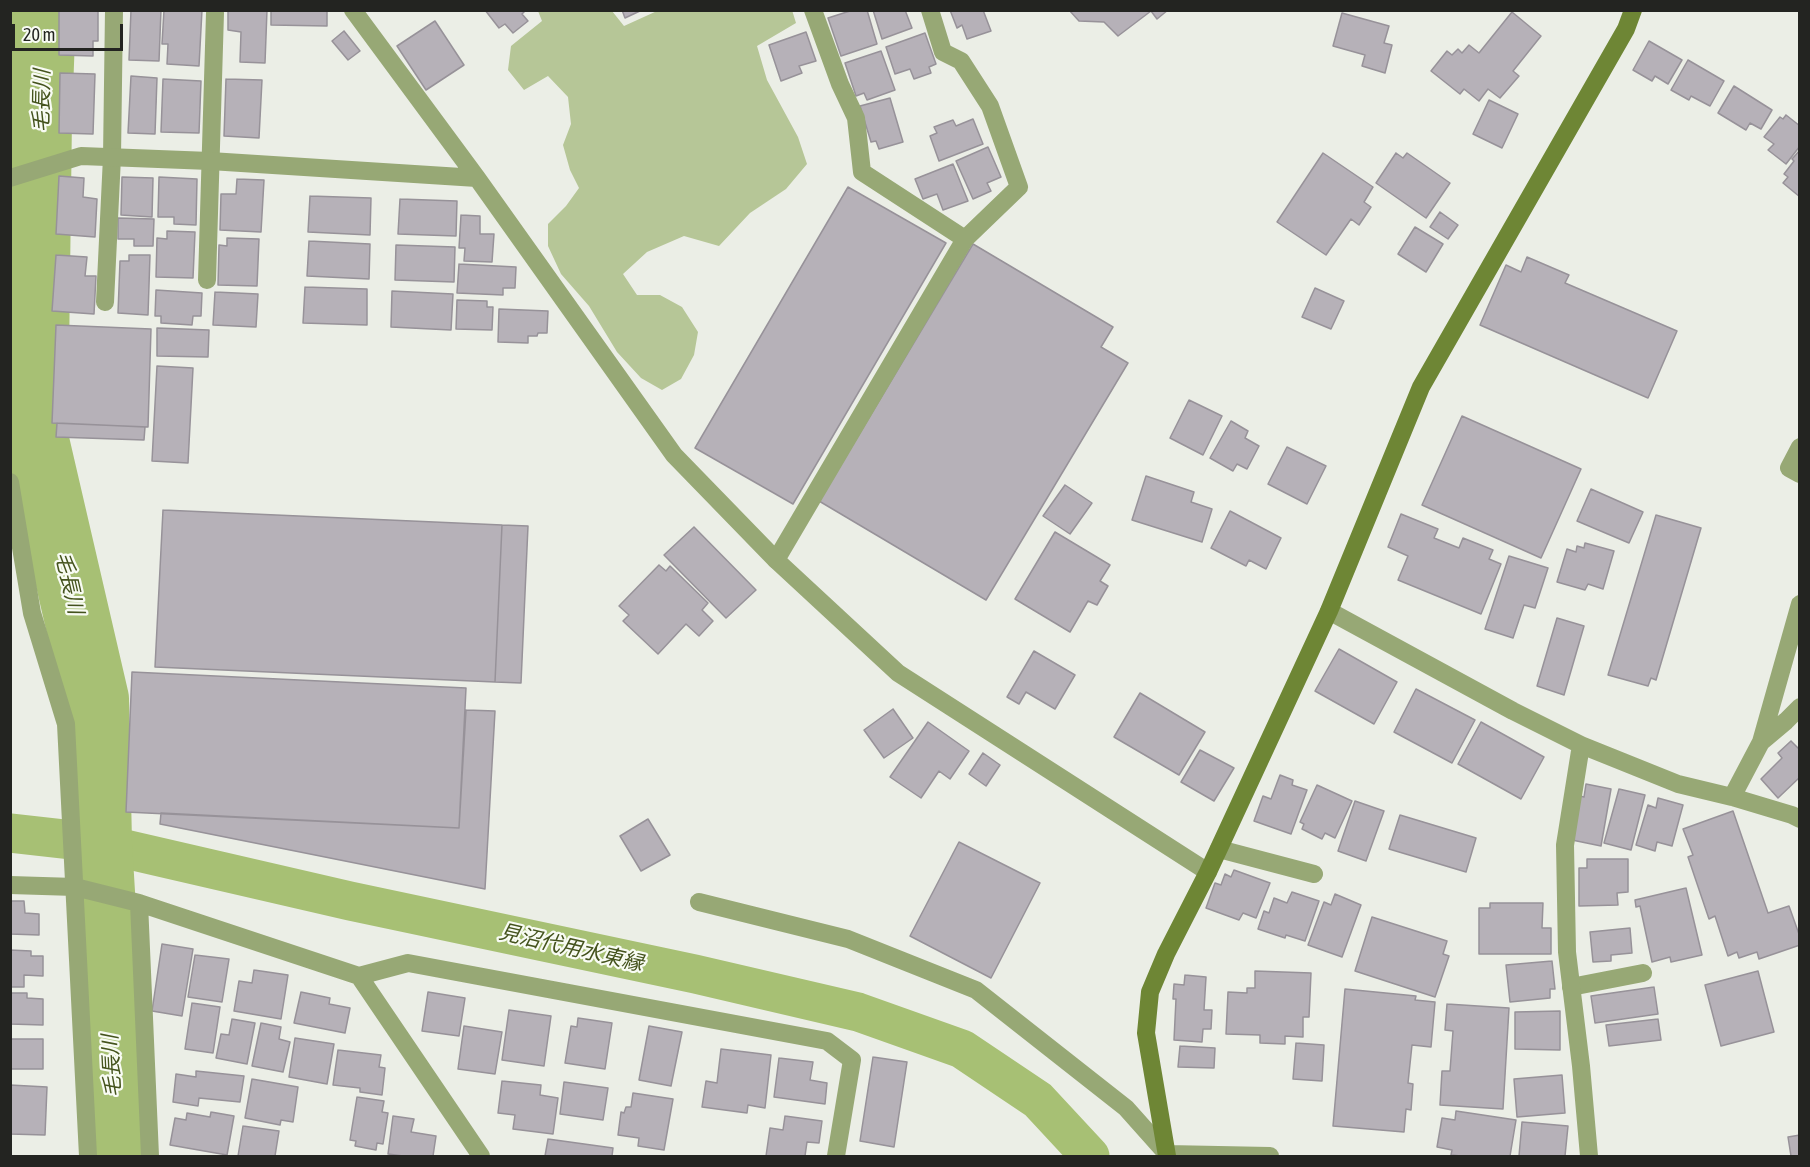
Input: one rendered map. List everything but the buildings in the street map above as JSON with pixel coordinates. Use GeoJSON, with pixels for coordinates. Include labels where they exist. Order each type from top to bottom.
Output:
{"type":"FeatureCollection","features":[{"type":"Feature","properties":{"kind":"street"},"geometry":{"type":"LineString","coordinates":[[105,302],[112,157],[114,10]]}},
{"type":"Feature","properties":{"kind":"street"},"geometry":{"type":"LineString","coordinates":[[352,10],[477,178],[674,455],[776,560],[898,673],[1208,872]]}},
{"type":"Feature","properties":{"kind":"street"},"geometry":{"type":"LineString","coordinates":[[813,10],[840,84],[856,118],[862,172],[965,239]]}},
{"type":"Feature","properties":{"kind":"street"},"geometry":{"type":"LineString","coordinates":[[776,560],[965,239],[1019,187],[990,106],[961,61],[943,52],[930,10]]}},
{"type":"Feature","properties":{"kind":"street"},"geometry":{"type":"LineString","coordinates":[[1168,1156],[1146,1033],[1150,992],[1329,611],[1421,387],[1626,29],[1633,10]]}},
{"type":"Feature","properties":{"kind":"street"},"geometry":{"type":"LineString","coordinates":[[207,280],[215,13]]}},
{"type":"Feature","properties":{"kind":"street"},"geometry":{"type":"LineString","coordinates":[[10,178],[81,156],[210,161],[477,178]]}},
{"type":"Feature","properties":{"kind":"street"},"geometry":{"type":"LineString","coordinates":[[1800,447],[1790,468],[1800,474]]}},
{"type":"Feature","properties":{"kind":"street"},"geometry":{"type":"LineString","coordinates":[[10,482],[32,613],[66,724],[88,1156]]}},
{"type":"Feature","properties":{"kind":"street"},"geometry":{"type":"LineString","coordinates":[[1732,797],[1761,742],[1800,604]]}},
{"type":"Feature","properties":{"kind":"street"},"geometry":{"type":"LineString","coordinates":[[1329,611],[1513,711],[1581,745],[1678,784],[1797,814]]}},
{"type":"Feature","properties":{"kind":"street"},"geometry":{"type":"LineString","coordinates":[[1761,742],[1800,707]]}},
{"type":"Feature","properties":{"kind":"street"},"geometry":{"type":"LineString","coordinates":[[1581,745],[1565,845],[1567,952],[1589,1156]]}},
{"type":"Feature","properties":{"kind":"street"},"geometry":{"type":"LineString","coordinates":[[1219,849],[1314,874]]}},
{"type":"Feature","properties":{"kind":"street"},"geometry":{"type":"LineString","coordinates":[[10,885],[75,887],[140,903],[359,976],[408,963],[827,1041],[852,1060],[836,1156]]}},
{"type":"Feature","properties":{"kind":"street"},"geometry":{"type":"LineString","coordinates":[[699,902],[848,939],[976,990],[1126,1108],[1168,1156],[1270,1156]]}},
{"type":"Feature","properties":{"kind":"street"},"geometry":{"type":"LineString","coordinates":[[140,903],[150,1156]]}},
{"type":"Feature","properties":{"kind":"street"},"geometry":{"type":"LineString","coordinates":[[1571,987],[1643,973]]}},
{"type":"Feature","properties":{"kind":"street"},"geometry":{"type":"LineString","coordinates":[[359,976],[481,1156]]}},
{"type":"Feature","properties":{"kind":"green space"},"geometry":{"type":"Polygon","coordinates":[[[792,10],[796,23],[757,46],[767,80],[798,137],[807,164],[786,189],[750,213],[719,246],[684,236],[647,252],[623,274],[637,295],[660,295],[682,307],[698,332],[694,355],[681,379],[662,390],[641,378],[617,352],[589,306],[561,274],[548,246],[548,224],[566,206],[579,188],[570,170],[563,145],[571,124],[568,97],[548,76],[524,90],[508,70],[511,46],[542,21],[538,11],[612,11],[624,26],[657,11],[792,10]]]}},
{"type":"Feature","properties":{"kind":"waterway","name":"毛長川"},"geometry":{"type":"LineString","coordinates":[[43,10],[39,117],[35,436],[96,699],[99,843],[118,1156]]}},
{"type":"Feature","properties":{"kind":"waterway","name":"見沼代用水東縁"},"geometry":{"type":"LineString","coordinates":[[10,833],[99,843],[350,901],[695,974],[858,1012],[962,1049],[1038,1100],[1090,1156]]}}]}
